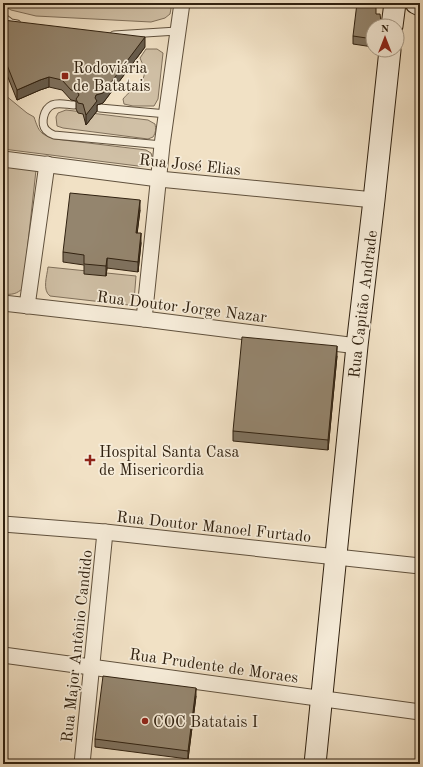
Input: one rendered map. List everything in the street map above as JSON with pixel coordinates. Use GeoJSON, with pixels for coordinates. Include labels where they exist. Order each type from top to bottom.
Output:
{"type":"FeatureCollection","features":[{"type":"Feature","properties":{"kind":"main road"},"geometry":{"type":"LineString","coordinates":[[393,18],[395,3]]}},
{"type":"Feature","properties":{"kind":"main road"},"geometry":{"type":"LineString","coordinates":[[416,3],[420,5]]}},
{"type":"Feature","properties":{"kind":"main road","name":"Rua Capitão Andrade"},"geometry":{"type":"LineString","coordinates":[[315,764],[357,346],[389,58]]}},
{"type":"Feature","properties":{"kind":"street"},"geometry":{"type":"LineString","coordinates":[[144,319],[162,145],[168,114],[177,32],[182,3]]}},
{"type":"Feature","properties":{"kind":"street","name":"Rua José Elias"},"geometry":{"type":"LineString","coordinates":[[3,159],[159,179],[374,200]]}},
{"type":"Feature","properties":{"kind":"street"},"geometry":{"type":"LineString","coordinates":[[27,306],[47,164]]}},
{"type":"Feature","properties":{"kind":"street","name":"Rua Doutor Jorge Nazar"},"geometry":{"type":"LineString","coordinates":[[3,303],[357,346]]}},
{"type":"Feature","properties":{"kind":"street","name":"Rua Doutor Manoel Furtado"},"geometry":{"type":"LineString","coordinates":[[3,524],[105,532],[420,566]]}},
{"type":"Feature","properties":{"kind":"street","name":"Rua Major Antônio Candido"},"geometry":{"type":"LineString","coordinates":[[82,764],[105,532]]}},
{"type":"Feature","properties":{"kind":"street","name":"Rua Prudente de Moraes"},"geometry":{"type":"LineString","coordinates":[[3,655],[420,712]]}},
{"type":"Feature","properties":{"kind":"lane"},"geometry":{"type":"LineString","coordinates":[[3,17],[11,23],[26,25]]}},
{"type":"Feature","properties":{"kind":"lane"},"geometry":{"type":"LineString","coordinates":[[109,34],[116,35],[177,32]]}},
{"type":"Feature","properties":{"kind":"lane"},"geometry":{"type":"LineString","coordinates":[[74,105],[52,105],[43,117],[44,127],[47,131],[54,135],[162,145]]}},
{"type":"Feature","properties":{"kind":"lane"},"geometry":{"type":"LineString","coordinates":[[100,108],[168,114]]}},
{"type":"Feature","properties":{"kind":"shaded area"},"geometry":{"type":"Polygon","coordinates":[[[3,3],[172,3],[170,14],[165,18],[151,22],[36,16],[11,10],[3,5],[3,3]]]}},
{"type":"Feature","properties":{"kind":"shaded area"},"geometry":{"type":"Polygon","coordinates":[[[146,49],[157,49],[163,53],[158,99],[154,106],[133,106],[124,104],[123,99],[141,82],[143,78],[144,73],[140,58],[146,49]]]}},
{"type":"Feature","properties":{"kind":"shaded area"},"geometry":{"type":"Polygon","coordinates":[[[3,94],[34,117],[37,126],[46,136],[55,139],[146,150],[151,153],[153,160],[147,166],[138,166],[3,149],[3,94]]]}},
{"type":"Feature","properties":{"kind":"shaded area"},"geometry":{"type":"Polygon","coordinates":[[[66,110],[148,120],[155,124],[156,129],[153,137],[148,139],[57,126],[56,117],[58,113],[66,110]]]}},
{"type":"Feature","properties":{"kind":"shaded area"},"geometry":{"type":"Polygon","coordinates":[[[3,166],[36,170],[23,288],[14,294],[3,294],[3,166]]]}},
{"type":"Feature","properties":{"kind":"shaded area"},"geometry":{"type":"Polygon","coordinates":[[[48,267],[136,276],[134,301],[129,305],[50,296],[46,290],[48,267]]]}},
{"type":"Feature","properties":{"kind":"building"},"geometry":{"type":"Polygon","coordinates":[[[357,3],[376,3],[376,14],[380,14],[380,18],[365,18],[365,38],[353,36],[357,3]]]}},
{"type":"Feature","properties":{"kind":"building","name":"Rodoviária de Batatais"},"geometry":{"type":"Polygon","coordinates":[[[3,20],[145,37],[103,93],[96,95],[95,98],[97,101],[86,115],[83,104],[78,103],[76,99],[79,95],[77,91],[71,90],[62,80],[49,77],[17,90],[3,55],[3,20]]]}},
{"type":"Feature","properties":{"kind":"building"},"geometry":{"type":"Polygon","coordinates":[[[70,193],[140,200],[136,233],[141,233],[138,262],[107,258],[106,266],[84,264],[84,255],[63,252],[70,193]]]}},
{"type":"Feature","properties":{"kind":"building"},"geometry":{"type":"Polygon","coordinates":[[[242,337],[337,346],[328,440],[233,431],[242,337]]]}},
{"type":"Feature","properties":{"kind":"building","name":"COC Batatais I"},"geometry":{"type":"Polygon","coordinates":[[[103,676],[196,688],[188,751],[95,739],[103,676]]]}},
{"type":"Feature","properties":{"kind":"place","name":"Rodoviária de Batatais"},"geometry":{"type":"Point","coordinates":[65,76]}},
{"type":"Feature","properties":{"kind":"place","name":"Hospital Santa Casa de Misericordia"},"geometry":{"type":"Point","coordinates":[90,460]}},
{"type":"Feature","properties":{"kind":"place","name":"COC Batatais I"},"geometry":{"type":"Point","coordinates":[145,721]}}]}
